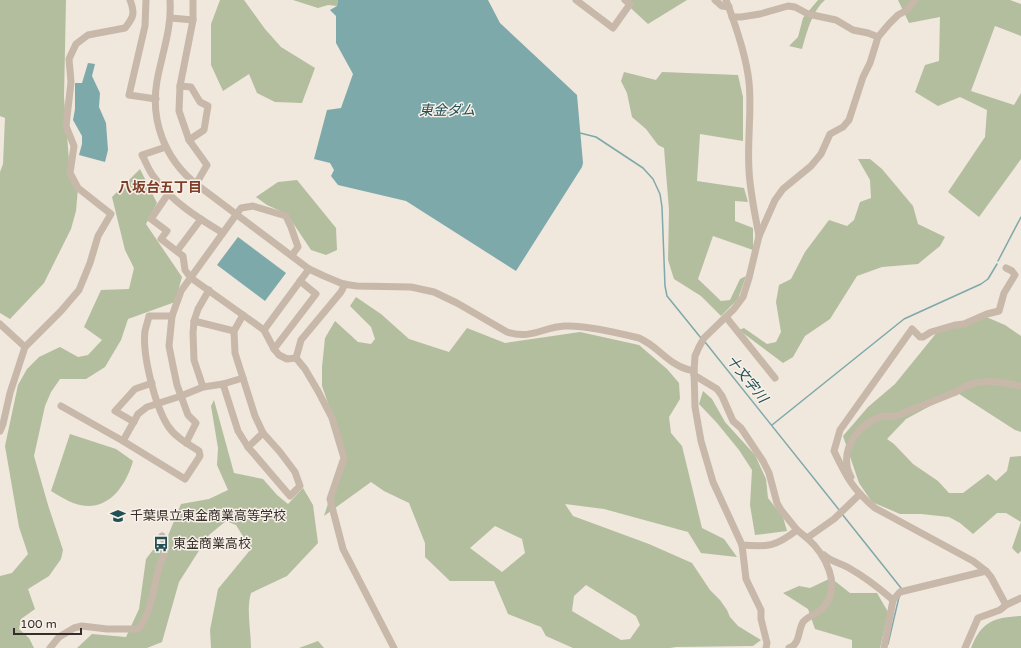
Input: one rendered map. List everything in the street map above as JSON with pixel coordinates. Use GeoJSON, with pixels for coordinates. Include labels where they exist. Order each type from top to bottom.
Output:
{"type":"FeatureCollection","features":[{"type":"Feature","properties":{"kind":"street"},"geometry":{"type":"LineString","coordinates":[[0,431],[10,393],[25,347],[62,311],[79,290],[90,263],[98,236],[111,214],[78,188],[70,173],[74,146],[66,126],[71,82],[69,59],[76,44],[88,34],[125,28],[132,20],[133,9],[130,0]]}},
{"type":"Feature","properties":{"kind":"street"},"geometry":{"type":"LineString","coordinates":[[146,0],[145,26],[130,95],[156,99]]}},
{"type":"Feature","properties":{"kind":"street"},"geometry":{"type":"LineString","coordinates":[[170,0],[171,18],[157,80],[156,99],[159,128],[166,147],[176,165],[185,176],[309,268],[345,284],[370,287],[411,288],[434,292],[457,302],[507,332],[516,335],[528,335],[563,326],[573,326],[639,338],[646,341],[672,363],[694,373],[717,389],[722,396],[733,421],[741,428],[763,461],[769,473],[777,503],[781,510],[797,530],[813,543],[828,567],[831,576],[832,584],[830,596],[822,609],[804,622],[794,646],[789,648]]}},
{"type":"Feature","properties":{"kind":"street"},"geometry":{"type":"LineString","coordinates":[[193,0],[193,20],[180,86],[179,111],[189,140],[207,165],[196,184]]}},
{"type":"Feature","properties":{"kind":"street"},"geometry":{"type":"LineString","coordinates":[[576,0],[612,28],[630,4],[625,0]]}},
{"type":"Feature","properties":{"kind":"street"},"geometry":{"type":"LineString","coordinates":[[715,0],[722,6],[728,4],[746,62],[749,82],[750,108],[749,171],[759,236]]}},
{"type":"Feature","properties":{"kind":"street"},"geometry":{"type":"LineString","coordinates":[[766,648],[767,643],[761,619],[761,610],[746,579],[742,545],[713,482],[700,441],[695,407],[694,373],[698,347],[704,338],[734,309],[743,297],[753,264],[759,236],[775,200],[783,189],[811,166],[821,154],[830,134],[843,127],[848,120],[863,77],[870,63],[878,37],[898,15],[907,10],[915,0]]}},
{"type":"Feature","properties":{"kind":"street"},"geometry":{"type":"LineString","coordinates":[[732,17],[760,14],[788,6],[808,14],[836,20],[853,30],[878,37]]}},
{"type":"Feature","properties":{"kind":"street"},"geometry":{"type":"LineString","coordinates":[[171,18],[193,20]]}},
{"type":"Feature","properties":{"kind":"street"},"geometry":{"type":"LineString","coordinates":[[180,86],[191,87],[200,102],[208,106],[204,130],[189,140]]}},
{"type":"Feature","properties":{"kind":"street"},"geometry":{"type":"LineString","coordinates":[[166,147],[142,155],[153,176],[168,194],[201,219],[223,233]]}},
{"type":"Feature","properties":{"kind":"street"},"geometry":{"type":"LineString","coordinates":[[168,194],[151,219],[167,231],[161,240],[183,256],[185,270],[191,278],[264,330],[274,349],[279,355],[287,359],[296,358]]}},
{"type":"Feature","properties":{"kind":"street"},"geometry":{"type":"LineString","coordinates":[[186,443],[196,423],[188,415],[177,385],[169,346],[172,316],[181,291],[241,208],[253,206],[286,216],[298,247],[292,255]]}},
{"type":"Feature","properties":{"kind":"street"},"geometry":{"type":"LineString","coordinates":[[177,251],[201,219]]}},
{"type":"Feature","properties":{"kind":"street"},"geometry":{"type":"LineString","coordinates":[[264,330],[309,268]]}},
{"type":"Feature","properties":{"kind":"street"},"geometry":{"type":"LineString","coordinates":[[1006,268],[1016,274],[1004,293],[999,311],[987,314],[964,324],[931,332],[923,337],[920,337],[912,329],[840,430],[834,451],[848,479],[860,494],[876,508],[973,561],[991,577],[1006,605]]}},
{"type":"Feature","properties":{"kind":"street"},"geometry":{"type":"LineString","coordinates":[[274,349],[316,294],[300,281]]}},
{"type":"Feature","properties":{"kind":"street"},"geometry":{"type":"LineString","coordinates":[[296,358],[301,340],[341,292],[345,284]]}},
{"type":"Feature","properties":{"kind":"street"},"geometry":{"type":"LineString","coordinates":[[204,387],[194,360],[193,333],[194,321],[198,309],[209,290]]}},
{"type":"Feature","properties":{"kind":"street"},"geometry":{"type":"LineString","coordinates":[[223,384],[238,431],[248,447],[290,496],[300,486],[295,472],[263,433],[255,416],[235,353],[234,331],[243,315]]}},
{"type":"Feature","properties":{"kind":"street"},"geometry":{"type":"LineString","coordinates":[[61,406],[185,478],[200,456],[199,450],[186,443],[168,426],[158,404],[146,358],[145,331],[149,316],[172,316]]}},
{"type":"Feature","properties":{"kind":"street"},"geometry":{"type":"LineString","coordinates":[[726,317],[775,378]]}},
{"type":"Feature","properties":{"kind":"street"},"geometry":{"type":"LineString","coordinates":[[194,321],[234,331]]}},
{"type":"Feature","properties":{"kind":"street"},"geometry":{"type":"LineString","coordinates":[[0,324],[25,347]]}},
{"type":"Feature","properties":{"kind":"street"},"geometry":{"type":"LineString","coordinates":[[296,358],[305,369],[332,418],[344,458],[330,499],[343,549],[394,648]]}},
{"type":"Feature","properties":{"kind":"street"},"geometry":{"type":"LineString","coordinates":[[123,441],[138,414],[147,407],[204,387],[223,384],[244,378]]}},
{"type":"Feature","properties":{"kind":"street"},"geometry":{"type":"LineString","coordinates":[[854,487],[847,466],[849,448],[858,431],[873,420],[882,416],[894,416],[912,410],[956,392],[961,388],[979,382],[993,381],[1021,386]]}},
{"type":"Feature","properties":{"kind":"street"},"geometry":{"type":"LineString","coordinates":[[134,422],[115,412],[135,389],[152,383]]}},
{"type":"Feature","properties":{"kind":"street"},"geometry":{"type":"LineString","coordinates":[[248,447],[263,433]]}},
{"type":"Feature","properties":{"kind":"street"},"geometry":{"type":"LineString","coordinates":[[807,538],[834,519],[860,494]]}},
{"type":"Feature","properties":{"kind":"street"},"geometry":{"type":"LineString","coordinates":[[742,545],[768,546],[783,541],[797,530]]}},
{"type":"Feature","properties":{"kind":"street"},"geometry":{"type":"LineString","coordinates":[[50,648],[63,634],[82,626],[107,629],[138,629],[145,621],[149,611],[154,585],[165,552],[164,540],[162,536]]}},
{"type":"Feature","properties":{"kind":"street"},"geometry":{"type":"LineString","coordinates":[[819,551],[830,561],[844,565],[864,576],[893,600]]}},
{"type":"Feature","properties":{"kind":"street"},"geometry":{"type":"LineString","coordinates":[[884,648],[893,600],[900,592],[903,590],[986,571]]}},
{"type":"Feature","properties":{"kind":"street"},"geometry":{"type":"LineString","coordinates":[[965,648],[976,621],[980,617],[1000,610],[1006,605],[1021,598]]}},
{"type":"Feature","properties":{"kind":"green space"},"geometry":{"type":"Polygon","coordinates":[[[0,0],[66,0],[64,97],[70,173],[78,188],[76,211],[71,229],[44,283],[10,319],[0,313],[0,172],[3,164],[5,118],[0,116],[0,0]]]}},
{"type":"Feature","properties":{"kind":"green space"},"geometry":{"type":"Polygon","coordinates":[[[220,0],[244,0],[265,29],[281,47],[315,68],[302,103],[275,102],[257,93],[249,74],[223,91],[211,65],[211,24],[220,0]]]}},
{"type":"Feature","properties":{"kind":"green space"},"geometry":{"type":"Polygon","coordinates":[[[293,0],[338,0],[337,6],[328,5],[318,8],[293,0]]]}},
{"type":"Feature","properties":{"kind":"green space"},"geometry":{"type":"Polygon","coordinates":[[[622,0],[687,0],[648,24],[622,0]]]}},
{"type":"Feature","properties":{"kind":"green space"},"geometry":{"type":"Polygon","coordinates":[[[818,0],[825,0],[813,16],[802,49],[789,46],[798,37],[803,18],[818,0]]]}},
{"type":"Feature","properties":{"kind":"green space"},"geometry":{"type":"Polygon","coordinates":[[[898,0],[1010,0],[1021,4],[1021,36],[995,26],[971,91],[1014,105],[1021,93],[1021,159],[979,217],[948,192],[985,137],[987,110],[960,97],[938,106],[915,92],[925,65],[939,61],[940,17],[909,23],[898,0]]]}},
{"type":"Feature","properties":{"kind":"green space"},"geometry":{"type":"Polygon","coordinates":[[[624,72],[656,80],[662,72],[738,75],[743,97],[743,141],[700,134],[697,181],[744,188],[748,202],[735,201],[735,221],[753,228],[753,250],[713,236],[698,279],[721,301],[730,300],[740,279],[746,276],[738,299],[721,316],[701,296],[674,279],[668,260],[669,210],[664,148],[658,145],[646,129],[632,117],[627,93],[621,81],[624,72]]]}},
{"type":"Feature","properties":{"kind":"green space"},"geometry":{"type":"Polygon","coordinates":[[[858,159],[870,159],[882,169],[913,206],[918,224],[945,237],[940,246],[918,264],[882,267],[857,276],[830,319],[805,336],[793,357],[783,363],[739,330],[744,328],[767,344],[776,342],[781,332],[776,302],[779,285],[791,279],[805,252],[829,220],[847,226],[854,220],[860,202],[871,198],[870,180],[858,159]]]}},
{"type":"Feature","properties":{"kind":"green space"},"geometry":{"type":"Polygon","coordinates":[[[140,169],[157,203],[146,224],[182,277],[175,302],[128,319],[121,340],[105,367],[86,379],[60,379],[51,392],[45,406],[34,456],[63,550],[61,559],[49,576],[28,589],[35,609],[21,619],[19,629],[29,638],[34,648],[0,648],[0,576],[12,573],[28,554],[19,527],[5,446],[18,385],[27,369],[39,357],[60,347],[78,357],[88,355],[102,340],[84,327],[101,290],[129,289],[134,268],[125,250],[112,197],[140,169]]]}},
{"type":"Feature","properties":{"kind":"green space"},"geometry":{"type":"Polygon","coordinates":[[[297,180],[336,228],[337,250],[326,255],[311,250],[287,214],[267,205],[256,197],[278,182],[297,180]]]}},
{"type":"Feature","properties":{"kind":"green space"},"geometry":{"type":"Polygon","coordinates":[[[356,297],[381,314],[409,339],[449,352],[467,328],[505,343],[580,332],[639,345],[667,369],[679,383],[680,399],[669,417],[671,433],[682,446],[702,528],[724,539],[737,557],[701,553],[688,532],[604,509],[565,504],[573,516],[649,544],[692,563],[710,590],[720,600],[730,617],[738,626],[761,640],[753,646],[573,648],[546,636],[541,627],[508,614],[494,581],[450,581],[425,557],[425,543],[409,503],[384,491],[371,482],[324,516],[345,452],[322,386],[325,338],[335,321],[358,342],[371,344],[375,339],[371,327],[350,306],[356,297]],[[495,526],[470,548],[502,572],[525,553],[522,539],[495,526]],[[586,585],[574,596],[572,611],[621,640],[630,639],[640,625],[636,616],[586,585]]]}},
{"type":"Feature","properties":{"kind":"green space"},"geometry":{"type":"Polygon","coordinates":[[[984,316],[1005,325],[1021,336],[1021,432],[1015,430],[956,392],[906,419],[887,439],[894,444],[913,464],[938,481],[949,493],[963,493],[988,474],[996,481],[1007,471],[1010,457],[1021,456],[1021,522],[1006,513],[997,513],[973,534],[960,523],[949,517],[921,514],[900,514],[872,502],[859,483],[843,436],[868,407],[895,384],[938,331],[984,316]]]}},
{"type":"Feature","properties":{"kind":"green space"},"geometry":{"type":"Polygon","coordinates":[[[703,391],[712,399],[725,422],[755,455],[766,479],[768,498],[783,517],[787,531],[755,535],[750,505],[752,470],[739,450],[699,404],[703,391]]]}},
{"type":"Feature","properties":{"kind":"green space"},"geometry":{"type":"Polygon","coordinates":[[[214,400],[234,473],[263,479],[277,495],[288,504],[303,488],[313,505],[318,543],[287,576],[251,593],[249,613],[251,648],[211,648],[210,630],[218,589],[251,549],[236,525],[226,521],[209,535],[179,582],[162,642],[147,648],[77,648],[92,634],[126,637],[139,609],[146,559],[156,546],[163,548],[181,504],[209,499],[228,490],[217,465],[218,448],[211,406],[214,400]]]}},
{"type":"Feature","properties":{"kind":"green space"},"geometry":{"type":"Polygon","coordinates":[[[70,434],[116,449],[133,461],[125,481],[112,497],[104,502],[85,506],[73,503],[51,491],[70,434]]]}},
{"type":"Feature","properties":{"kind":"green space"},"geometry":{"type":"Polygon","coordinates":[[[1021,522],[1021,551],[1018,554],[1012,548],[1021,522]]]}},
{"type":"Feature","properties":{"kind":"green space"},"geometry":{"type":"Polygon","coordinates":[[[831,578],[850,593],[877,593],[888,612],[880,648],[852,648],[852,640],[815,629],[808,609],[783,593],[799,586],[810,588],[831,578]]]}},
{"type":"Feature","properties":{"kind":"green space"},"geometry":{"type":"Polygon","coordinates":[[[1021,616],[1021,648],[971,648],[979,632],[990,622],[996,619],[1021,616]]]}},
{"type":"Feature","properties":{"kind":"green space"},"geometry":{"type":"Polygon","coordinates":[[[318,641],[324,648],[299,648],[318,641]]]}},
{"type":"Feature","properties":{"kind":"water","name":"東金ダム"},"geometry":{"type":"Polygon","coordinates":[[[338,0],[488,0],[500,23],[577,95],[583,163],[582,167],[516,271],[406,201],[338,185],[331,176],[334,170],[330,163],[314,159],[327,110],[341,108],[353,74],[336,43],[336,16],[330,10],[337,6],[338,0]]]}},
{"type":"Feature","properties":{"kind":"water"},"geometry":{"type":"Polygon","coordinates":[[[88,63],[95,64],[92,76],[100,93],[99,107],[106,123],[108,150],[105,162],[79,155],[82,144],[82,136],[73,120],[75,109],[75,83],[82,83],[88,63]]]}},
{"type":"Feature","properties":{"kind":"water"},"geometry":{"type":"Polygon","coordinates":[[[238,237],[286,273],[265,301],[217,265],[238,237]]]}},
{"type":"Feature","properties":{"kind":"waterway","name":"十文字川"},"geometry":{"type":"LineString","coordinates":[[580,133],[596,137],[643,168],[653,179],[660,194],[662,207],[665,286],[667,296],[701,338]]}},
{"type":"Feature","properties":{"kind":"waterway"},"geometry":{"type":"LineString","coordinates":[[998,261],[1021,217]]}},
{"type":"Feature","properties":{"kind":"waterway"},"geometry":{"type":"LineString","coordinates":[[772,425],[904,319],[981,284],[988,279],[997,264]]}},
{"type":"Feature","properties":{"kind":"waterway","name":"十文字川"},"geometry":{"type":"LineString","coordinates":[[705,342],[840,511]]}},
{"type":"Feature","properties":{"kind":"waterway","name":"十文字川"},"geometry":{"type":"LineString","coordinates":[[842,514],[901,588],[901,590]]}},
{"type":"Feature","properties":{"kind":"waterway","name":"十文字川"},"geometry":{"type":"LineString","coordinates":[[888,644],[899,597]]}},
{"type":"Feature","properties":{"kind":"place","name":"千葉県立東金商業高等学校"},"geometry":{"type":"Point","coordinates":[118,516]}},
{"type":"Feature","properties":{"kind":"place","name":"東金商業高校"},"geometry":{"type":"Point","coordinates":[161,544]}},
{"type":"Feature","properties":{"kind":"district","name":"八坂台五丁目"},"geometry":{"type":"Point","coordinates":[160,187]}}]}
